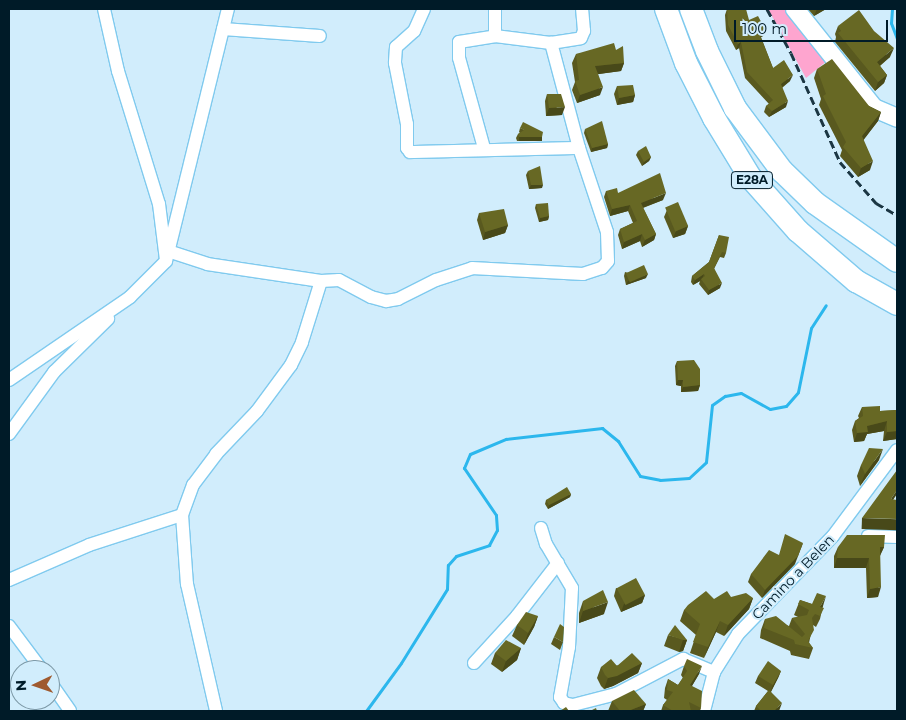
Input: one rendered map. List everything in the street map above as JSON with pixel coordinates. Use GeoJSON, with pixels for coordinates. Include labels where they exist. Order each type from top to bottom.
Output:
{"type":"FeatureCollection","features":[{"type":"Feature","properties":{"kind":"highway","name":"E28A"},"geometry":{"type":"LineString","coordinates":[[666,9],[671,27],[702,94],[750,177],[798,231],[856,281],[897,304]]}},
{"type":"Feature","properties":{"kind":"highway","name":"E28A"},"geometry":{"type":"LineString","coordinates":[[691,9],[707,51],[735,108],[782,171],[815,203],[897,261]]}},
{"type":"Feature","properties":{"kind":"street"},"geometry":{"type":"LineString","coordinates":[[104,9],[118,70],[159,204],[169,256]]}},
{"type":"Feature","properties":{"kind":"street"},"geometry":{"type":"LineString","coordinates":[[9,434],[54,372],[130,298],[169,256],[228,9]]}},
{"type":"Feature","properties":{"kind":"street"},"geometry":{"type":"LineString","coordinates":[[424,9],[414,31],[396,47],[407,148],[410,152],[484,148],[579,148]]}},
{"type":"Feature","properties":{"kind":"street"},"geometry":{"type":"LineString","coordinates":[[495,9],[495,36]]}},
{"type":"Feature","properties":{"kind":"street"},"geometry":{"type":"LineString","coordinates":[[484,148],[458,48],[461,39],[495,36],[551,43],[584,35],[582,9]]}},
{"type":"Feature","properties":{"kind":"street"},"geometry":{"type":"LineString","coordinates":[[795,9],[874,108],[896,117]]}},
{"type":"Feature","properties":{"kind":"street"},"geometry":{"type":"LineString","coordinates":[[223,30],[320,36]]}},
{"type":"Feature","properties":{"kind":"street"},"geometry":{"type":"LineString","coordinates":[[169,256],[207,264],[321,281],[339,280],[371,298],[386,301],[398,299],[436,280],[472,268],[592,273],[608,261],[607,232],[579,148],[551,43]]}},
{"type":"Feature","properties":{"kind":"street"},"geometry":{"type":"LineString","coordinates":[[216,711],[187,584],[182,515],[193,485],[216,454],[257,411],[291,366],[302,342],[321,281]]}},
{"type":"Feature","properties":{"kind":"street"},"geometry":{"type":"LineString","coordinates":[[9,380],[130,298]]}},
{"type":"Feature","properties":{"kind":"street","name":"Camino a Belen"},"geometry":{"type":"LineString","coordinates":[[704,711],[714,672],[738,634],[833,536],[897,450]]}},
{"type":"Feature","properties":{"kind":"street"},"geometry":{"type":"LineString","coordinates":[[9,580],[89,545],[182,515]]}},
{"type":"Feature","properties":{"kind":"street"},"geometry":{"type":"LineString","coordinates":[[541,528],[572,588],[569,647],[560,697],[564,702],[573,705],[616,694],[683,659],[714,672]]}},
{"type":"Feature","properties":{"kind":"street"},"geometry":{"type":"LineString","coordinates":[[833,536],[897,537]]}},
{"type":"Feature","properties":{"kind":"street"},"geometry":{"type":"LineString","coordinates":[[474,663],[517,616],[558,563]]}},
{"type":"Feature","properties":{"kind":"street"},"geometry":{"type":"LineString","coordinates":[[9,626],[34,660]]}},
{"type":"Feature","properties":{"kind":"street"},"geometry":{"type":"LineString","coordinates":[[60,696],[70,711]]}},
{"type":"Feature","properties":{"kind":"shaded area"},"geometry":{"type":"Polygon","coordinates":[[[768,9],[787,9],[828,60],[806,78],[768,9]]]}},
{"type":"Feature","properties":{"kind":"building"},"geometry":{"type":"Polygon","coordinates":[[[727,9],[746,9],[749,20],[758,16],[765,29],[759,33],[773,68],[784,60],[793,75],[781,84],[788,101],[772,111],[766,106],[773,100],[747,72],[741,42],[738,44],[728,25],[727,9]]]}},
{"type":"Feature","properties":{"kind":"building"},"geometry":{"type":"Polygon","coordinates":[[[859,10],[874,31],[894,48],[877,62],[887,75],[878,82],[838,33],[841,31],[838,26],[859,10]]]}},
{"type":"Feature","properties":{"kind":"building"},"geometry":{"type":"Polygon","coordinates":[[[614,43],[616,50],[623,46],[624,63],[595,66],[603,87],[580,95],[575,81],[579,80],[576,54],[614,43]]]}},
{"type":"Feature","properties":{"kind":"building"},"geometry":{"type":"Polygon","coordinates":[[[832,59],[869,106],[881,112],[862,136],[873,161],[861,168],[843,147],[846,142],[823,96],[826,94],[817,69],[832,59]]]}},
{"type":"Feature","properties":{"kind":"building"},"geometry":{"type":"Polygon","coordinates":[[[633,85],[635,95],[619,98],[617,86],[633,85]]]}},
{"type":"Feature","properties":{"kind":"building"},"geometry":{"type":"Polygon","coordinates":[[[547,94],[561,94],[565,107],[549,108],[547,94]]]}},
{"type":"Feature","properties":{"kind":"building"},"geometry":{"type":"Polygon","coordinates":[[[602,121],[608,144],[592,148],[585,129],[602,121]]]}},
{"type":"Feature","properties":{"kind":"building"},"geometry":{"type":"Polygon","coordinates":[[[523,122],[543,132],[542,137],[519,137],[518,134],[524,130],[520,128],[523,122]]]}},
{"type":"Feature","properties":{"kind":"building"},"geometry":{"type":"Polygon","coordinates":[[[646,146],[651,157],[644,162],[638,151],[646,146]]]}},
{"type":"Feature","properties":{"kind":"building"},"geometry":{"type":"Polygon","coordinates":[[[540,166],[543,185],[531,185],[528,171],[540,166]]]}},
{"type":"Feature","properties":{"kind":"building"},"geometry":{"type":"Polygon","coordinates":[[[660,173],[666,193],[641,203],[656,234],[645,240],[642,234],[624,242],[620,229],[637,221],[630,205],[612,209],[606,191],[617,188],[618,193],[660,173]]]}},
{"type":"Feature","properties":{"kind":"building"},"geometry":{"type":"Polygon","coordinates":[[[678,202],[688,226],[675,231],[665,207],[678,202]]]}},
{"type":"Feature","properties":{"kind":"building"},"geometry":{"type":"Polygon","coordinates":[[[548,203],[549,216],[540,218],[536,204],[548,203]]]}},
{"type":"Feature","properties":{"kind":"building"},"geometry":{"type":"Polygon","coordinates":[[[504,209],[508,225],[485,232],[479,213],[504,209]]]}},
{"type":"Feature","properties":{"kind":"building"},"geometry":{"type":"Polygon","coordinates":[[[719,235],[729,237],[726,253],[722,252],[714,268],[722,283],[709,290],[701,279],[705,276],[704,274],[695,280],[692,276],[709,262],[719,235]]]}},
{"type":"Feature","properties":{"kind":"building"},"geometry":{"type":"Polygon","coordinates":[[[644,265],[648,274],[630,282],[626,273],[644,265]]]}},
{"type":"Feature","properties":{"kind":"building"},"geometry":{"type":"Polygon","coordinates":[[[694,360],[700,369],[700,385],[683,387],[683,380],[678,380],[677,361],[694,360]]]}},
{"type":"Feature","properties":{"kind":"building"},"geometry":{"type":"Polygon","coordinates":[[[880,406],[880,411],[897,410],[897,431],[887,432],[887,421],[867,426],[868,432],[857,433],[855,421],[863,416],[862,407],[880,406]]]}},
{"type":"Feature","properties":{"kind":"building"},"geometry":{"type":"Polygon","coordinates":[[[869,448],[883,449],[865,474],[861,465],[869,448]]]}},
{"type":"Feature","properties":{"kind":"building"},"geometry":{"type":"Polygon","coordinates":[[[897,470],[897,490],[891,499],[897,500],[897,519],[862,518],[897,470]]]}},
{"type":"Feature","properties":{"kind":"building"},"geometry":{"type":"Polygon","coordinates":[[[567,487],[571,494],[549,505],[546,500],[567,487]]]}},
{"type":"Feature","properties":{"kind":"building"},"geometry":{"type":"Polygon","coordinates":[[[785,534],[803,543],[798,556],[765,590],[751,574],[769,550],[779,555],[785,534]]]}},
{"type":"Feature","properties":{"kind":"building"},"geometry":{"type":"Polygon","coordinates":[[[847,535],[885,535],[884,547],[880,547],[881,587],[870,589],[869,558],[837,558],[838,547],[847,535]]]}},
{"type":"Feature","properties":{"kind":"building"},"geometry":{"type":"Polygon","coordinates":[[[636,578],[645,595],[625,605],[617,588],[636,578]]]}},
{"type":"Feature","properties":{"kind":"building"},"geometry":{"type":"Polygon","coordinates":[[[603,590],[608,602],[583,611],[583,601],[603,590]]]}},
{"type":"Feature","properties":{"kind":"building"},"geometry":{"type":"Polygon","coordinates":[[[706,591],[714,599],[727,591],[731,597],[746,593],[753,598],[728,625],[720,621],[708,647],[693,642],[700,624],[684,610],[706,591]]]}},
{"type":"Feature","properties":{"kind":"building"},"geometry":{"type":"Polygon","coordinates":[[[817,593],[826,596],[820,607],[824,608],[820,616],[815,614],[812,618],[814,630],[808,641],[813,648],[795,644],[794,640],[764,628],[765,619],[776,616],[802,637],[805,634],[792,618],[807,615],[809,610],[798,604],[800,600],[812,604],[817,593]]]}},
{"type":"Feature","properties":{"kind":"building"},"geometry":{"type":"Polygon","coordinates":[[[526,612],[538,616],[528,633],[517,625],[526,612]]]}},
{"type":"Feature","properties":{"kind":"building"},"geometry":{"type":"Polygon","coordinates":[[[560,624],[564,627],[563,642],[554,637],[560,624]]]}},
{"type":"Feature","properties":{"kind":"building"},"geometry":{"type":"Polygon","coordinates":[[[675,625],[687,640],[668,635],[675,625]]]}},
{"type":"Feature","properties":{"kind":"building"},"geometry":{"type":"Polygon","coordinates":[[[506,640],[521,648],[506,661],[495,653],[506,640]]]}},
{"type":"Feature","properties":{"kind":"building"},"geometry":{"type":"Polygon","coordinates":[[[632,653],[642,663],[617,676],[608,678],[605,675],[601,667],[611,659],[617,666],[632,653]]]}},
{"type":"Feature","properties":{"kind":"building"},"geometry":{"type":"Polygon","coordinates":[[[687,659],[702,666],[690,685],[702,691],[701,708],[689,702],[691,711],[673,711],[663,705],[673,692],[667,690],[668,679],[678,685],[687,671],[684,666],[687,659]]]}},
{"type":"Feature","properties":{"kind":"building"},"geometry":{"type":"Polygon","coordinates":[[[768,661],[781,671],[773,685],[758,676],[768,661]]]}},
{"type":"Feature","properties":{"kind":"building"},"geometry":{"type":"Polygon","coordinates":[[[634,690],[646,704],[628,711],[620,711],[612,701],[634,690]]]}},
{"type":"Feature","properties":{"kind":"building"},"geometry":{"type":"Polygon","coordinates":[[[769,690],[782,703],[774,711],[761,711],[756,706],[769,690]]]}},
{"type":"Feature","properties":{"kind":"building"},"geometry":{"type":"Polygon","coordinates":[[[566,707],[569,711],[560,711],[566,707]]]}},
{"type":"Feature","properties":{"kind":"waterway"},"geometry":{"type":"LineString","coordinates":[[892,9],[891,23],[897,39]]}},
{"type":"Feature","properties":{"kind":"waterway"},"geometry":{"type":"LineString","coordinates":[[366,711],[401,663],[447,589],[448,565],[456,556],[489,545],[497,530],[496,515],[464,468],[470,454],[506,439],[602,428],[618,441],[640,476],[660,480],[689,478],[706,462],[712,405],[725,396],[741,393],[770,409],[786,406],[798,392],[811,328],[826,305]]}},
{"type":"Feature","properties":{"kind":"railway"},"geometry":{"type":"LineString","coordinates":[[767,9],[791,53],[840,162],[876,203],[897,215]]}}]}
